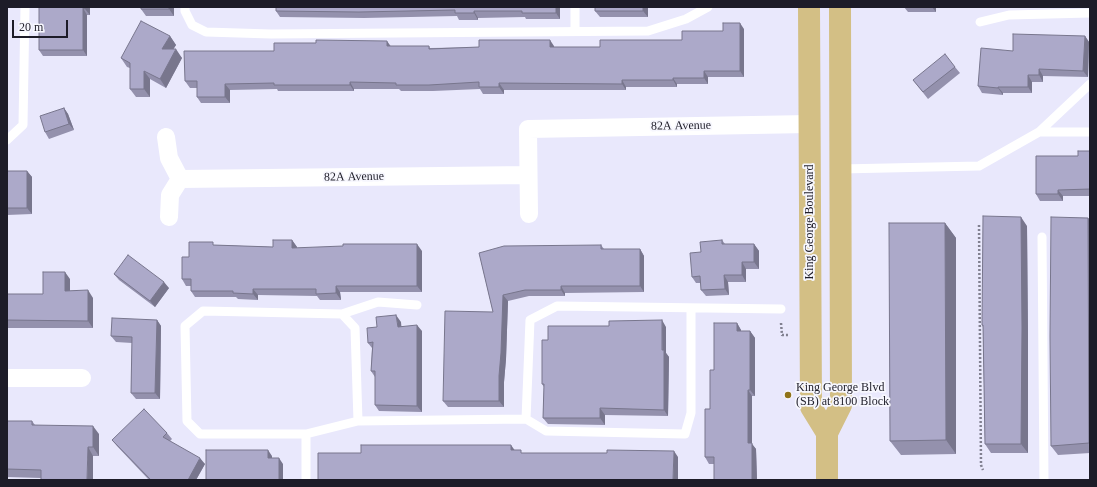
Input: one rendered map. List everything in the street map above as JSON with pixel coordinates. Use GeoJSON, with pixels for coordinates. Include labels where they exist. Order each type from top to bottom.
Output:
{"type":"FeatureCollection","features":[{"type":"Feature","properties":{"kind":"main road","name":"King George Boulevard"},"geometry":{"type":"LineString","coordinates":[[809,7],[811,408],[827,433]]}},
{"type":"Feature","properties":{"kind":"main road"},"geometry":{"type":"LineString","coordinates":[[827,480],[827,433],[841,405],[840,7]]}},
{"type":"Feature","properties":{"kind":"street","name":"82A Avenue"},"geometry":{"type":"LineString","coordinates":[[528,214],[528,129],[809,124]]}},
{"type":"Feature","properties":{"kind":"street"},"geometry":{"type":"LineString","coordinates":[[166,137],[169,158],[180,179],[170,195],[169,217]]}},
{"type":"Feature","properties":{"kind":"street","name":"82A Avenue"},"geometry":{"type":"LineString","coordinates":[[180,179],[528,175]]}},
{"type":"Feature","properties":{"kind":"street"},"geometry":{"type":"LineString","coordinates":[[7,378],[82,378]]}},
{"type":"Feature","properties":{"kind":"lane"},"geometry":{"type":"LineString","coordinates":[[7,140],[23,125],[25,7]]}},
{"type":"Feature","properties":{"kind":"lane"},"geometry":{"type":"LineString","coordinates":[[185,7],[192,25],[206,32],[271,34],[648,31],[686,19],[708,7]]}},
{"type":"Feature","properties":{"kind":"lane"},"geometry":{"type":"LineString","coordinates":[[574,31],[575,7]]}},
{"type":"Feature","properties":{"kind":"lane"},"geometry":{"type":"LineString","coordinates":[[980,22],[1009,15],[1090,13]]}},
{"type":"Feature","properties":{"kind":"lane"},"geometry":{"type":"LineString","coordinates":[[841,169],[979,166],[1039,132],[1090,84]]}},
{"type":"Feature","properties":{"kind":"lane"},"geometry":{"type":"LineString","coordinates":[[1039,132],[1090,132]]}},
{"type":"Feature","properties":{"kind":"lane"},"geometry":{"type":"LineString","coordinates":[[1042,237],[1044,480]]}},
{"type":"Feature","properties":{"kind":"lane"},"geometry":{"type":"LineString","coordinates":[[417,305],[378,302],[342,314],[203,311],[185,326],[187,420],[200,434],[306,434],[358,420],[526,419],[546,431],[685,434],[691,413],[691,309]]}},
{"type":"Feature","properties":{"kind":"lane"},"geometry":{"type":"LineString","coordinates":[[526,419],[530,320],[557,306],[781,310]]}},
{"type":"Feature","properties":{"kind":"lane"},"geometry":{"type":"LineString","coordinates":[[342,314],[355,328],[358,420]]}},
{"type":"Feature","properties":{"kind":"lane"},"geometry":{"type":"LineString","coordinates":[[306,434],[306,480]]}},
{"type":"Feature","properties":{"kind":"path"},"geometry":{"type":"LineString","coordinates":[[979,225],[981,465],[983,470]]}},
{"type":"Feature","properties":{"kind":"path"},"geometry":{"type":"LineString","coordinates":[[781,310],[782,335],[789,335]]}},
{"type":"Feature","properties":{"kind":"path"},"geometry":{"type":"LineString","coordinates":[[980,338],[987,338]]}},
{"type":"Feature","properties":{"kind":"building"},"geometry":{"type":"Polygon","coordinates":[[[39,7],[85,7],[85,9],[83,8],[83,50],[39,50],[39,7]]]}},
{"type":"Feature","properties":{"kind":"building"},"geometry":{"type":"Polygon","coordinates":[[[141,7],[169,7],[169,9],[141,9],[141,7]]]}},
{"type":"Feature","properties":{"kind":"building"},"geometry":{"type":"Polygon","coordinates":[[[276,7],[556,7],[556,13],[474,11],[474,13],[455,13],[455,10],[359,12],[276,11],[276,7]]]}},
{"type":"Feature","properties":{"kind":"building"},"geometry":{"type":"Polygon","coordinates":[[[595,7],[643,7],[643,11],[595,11],[595,7]]]}},
{"type":"Feature","properties":{"kind":"building"},"geometry":{"type":"Polygon","coordinates":[[[141,21],[170,36],[162,49],[176,49],[160,79],[144,71],[144,89],[130,89],[130,63],[121,58],[141,21]]]}},
{"type":"Feature","properties":{"kind":"building"},"geometry":{"type":"Polygon","coordinates":[[[723,23],[740,23],[740,71],[704,71],[704,78],[673,78],[673,80],[622,80],[622,84],[499,83],[499,87],[479,87],[479,82],[429,85],[396,85],[396,83],[350,82],[350,85],[274,85],[274,83],[225,84],[225,97],[197,97],[197,81],[185,81],[184,51],[274,51],[274,43],[316,43],[316,40],[387,41],[387,46],[429,46],[429,49],[479,47],[479,40],[550,40],[550,47],[600,47],[600,40],[682,40],[682,31],[723,31],[723,23]]]}},
{"type":"Feature","properties":{"kind":"building"},"geometry":{"type":"Polygon","coordinates":[[[1013,34],[1085,36],[1083,71],[1039,69],[1039,75],[1028,75],[1028,87],[998,88],[978,86],[981,48],[1013,51],[1013,34]]]}},
{"type":"Feature","properties":{"kind":"building"},"geometry":{"type":"Polygon","coordinates":[[[945,54],[955,67],[923,92],[913,80],[945,54]]]}},
{"type":"Feature","properties":{"kind":"building"},"geometry":{"type":"Polygon","coordinates":[[[64,108],[69,124],[45,132],[40,116],[64,108]]]}},
{"type":"Feature","properties":{"kind":"building"},"geometry":{"type":"Polygon","coordinates":[[[1078,151],[1090,151],[1090,189],[1058,190],[1058,194],[1036,194],[1036,156],[1078,156],[1078,151]]]}},
{"type":"Feature","properties":{"kind":"building"},"geometry":{"type":"Polygon","coordinates":[[[7,171],[27,171],[27,208],[7,208],[7,171]]]}},
{"type":"Feature","properties":{"kind":"building"},"geometry":{"type":"Polygon","coordinates":[[[983,216],[1021,217],[1021,444],[985,444],[982,325],[983,216]]]}},
{"type":"Feature","properties":{"kind":"building"},"geometry":{"type":"Polygon","coordinates":[[[1051,217],[1088,218],[1089,443],[1051,446],[1051,217]]]}},
{"type":"Feature","properties":{"kind":"building"},"geometry":{"type":"Polygon","coordinates":[[[889,223],[945,223],[946,440],[890,441],[889,223]]]}},
{"type":"Feature","properties":{"kind":"building"},"geometry":{"type":"Polygon","coordinates":[[[273,240],[292,240],[292,248],[343,246],[343,244],[417,244],[417,286],[336,286],[336,293],[316,294],[316,289],[253,289],[253,294],[233,293],[233,291],[191,291],[191,279],[182,279],[182,257],[189,257],[189,242],[213,242],[213,245],[273,247],[273,240]]]}},
{"type":"Feature","properties":{"kind":"building"},"geometry":{"type":"Polygon","coordinates":[[[722,240],[722,244],[754,244],[754,262],[742,262],[742,275],[724,275],[725,289],[701,290],[700,276],[692,277],[690,253],[701,252],[700,242],[722,240]]]}},
{"type":"Feature","properties":{"kind":"building"},"geometry":{"type":"Polygon","coordinates":[[[601,245],[601,249],[640,249],[640,286],[561,286],[561,290],[525,290],[503,295],[499,401],[443,401],[445,311],[493,312],[479,253],[504,246],[601,245]]]}},
{"type":"Feature","properties":{"kind":"building"},"geometry":{"type":"Polygon","coordinates":[[[128,255],[164,282],[150,301],[114,274],[128,255]]]}},
{"type":"Feature","properties":{"kind":"building"},"geometry":{"type":"Polygon","coordinates":[[[43,272],[65,272],[65,291],[88,290],[88,321],[7,320],[7,294],[43,294],[43,272]]]}},
{"type":"Feature","properties":{"kind":"building"},"geometry":{"type":"Polygon","coordinates":[[[396,315],[398,327],[417,325],[417,406],[375,405],[375,371],[371,371],[373,342],[368,343],[367,328],[377,327],[376,317],[396,315]]]}},
{"type":"Feature","properties":{"kind":"building"},"geometry":{"type":"Polygon","coordinates":[[[112,318],[157,320],[155,393],[131,393],[132,337],[111,336],[112,318]]]}},
{"type":"Feature","properties":{"kind":"building"},"geometry":{"type":"Polygon","coordinates":[[[662,320],[662,350],[664,350],[664,410],[600,408],[600,418],[543,418],[544,384],[542,384],[542,340],[548,340],[548,326],[609,326],[609,321],[662,320]]]}},
{"type":"Feature","properties":{"kind":"building"},"geometry":{"type":"Polygon","coordinates":[[[714,323],[737,323],[737,331],[750,331],[748,443],[752,443],[752,480],[714,480],[714,457],[705,457],[705,409],[710,409],[710,370],[714,370],[714,323]]]}},
{"type":"Feature","properties":{"kind":"building"},"geometry":{"type":"Polygon","coordinates":[[[144,409],[167,433],[163,437],[200,458],[188,480],[151,480],[112,440],[144,409]]]}},
{"type":"Feature","properties":{"kind":"building"},"geometry":{"type":"Polygon","coordinates":[[[7,421],[32,421],[32,425],[93,426],[93,447],[88,447],[87,480],[41,480],[41,470],[7,469],[7,421]]]}},
{"type":"Feature","properties":{"kind":"building"},"geometry":{"type":"Polygon","coordinates":[[[361,445],[511,445],[511,450],[521,450],[521,453],[607,453],[607,450],[674,451],[673,480],[318,480],[318,453],[361,453],[361,445]]]}},
{"type":"Feature","properties":{"kind":"building"},"geometry":{"type":"Polygon","coordinates":[[[206,450],[268,450],[268,458],[279,458],[279,480],[206,480],[206,450]]]}},
{"type":"Feature","properties":{"kind":"place","name":"King George Blvd (SB) at 8100 Block"},"geometry":{"type":"Point","coordinates":[788,395]}}]}
